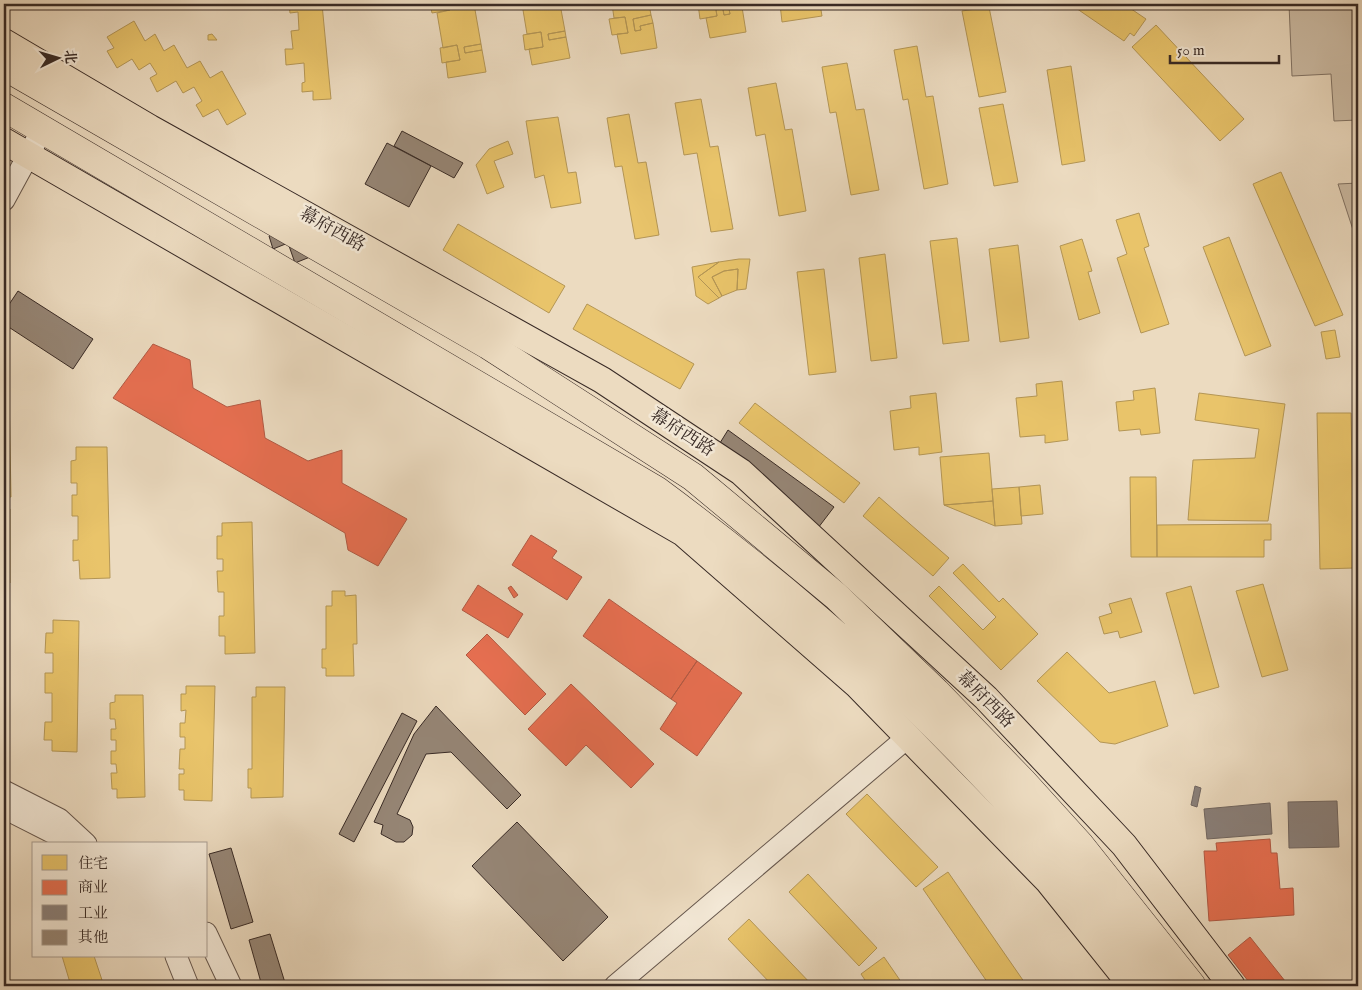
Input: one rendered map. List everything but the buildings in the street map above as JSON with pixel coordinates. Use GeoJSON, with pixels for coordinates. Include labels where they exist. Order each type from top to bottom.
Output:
{"type":"FeatureCollection","features":[{"type":"Feature","properties":{"kind":"highway","name":"幕府西路"},"geometry":{"type":"LineString","coordinates":[[4,66],[488,345],[693,478],[836,596],[936,692],[1022,781],[1080,846],[1192,986]]}},
{"type":"Feature","properties":{"kind":"highway"},"geometry":{"type":"LineString","coordinates":[[4,107],[656,490],[714,533],[786,591],[925,717],[1005,800],[1067,869],[1158,986]]}},
{"type":"Feature","properties":{"kind":"main road","name":"幕府西路"},"geometry":{"type":"LineString","coordinates":[[4,42],[150,128],[602,380],[741,472],[986,698],[1124,845],[1232,986]]}},
{"type":"Feature","properties":{"kind":"main road"},"geometry":{"type":"LineString","coordinates":[[4,141],[683,534],[857,685],[1048,881],[1132,986]]}},
{"type":"Feature","properties":{"kind":"street"},"geometry":{"type":"LineString","coordinates":[[4,200],[42,130]]}},
{"type":"Feature","properties":{"kind":"street"},"geometry":{"type":"LineString","coordinates":[[615,986],[908,737]]}},
{"type":"Feature","properties":{"kind":"street"},"geometry":{"type":"LineString","coordinates":[[4,791],[59,819],[84,842]]}},
{"type":"Feature","properties":{"kind":"street"},"geometry":{"type":"LineString","coordinates":[[4,808],[71,842]]}},
{"type":"Feature","properties":{"kind":"street"},"geometry":{"type":"LineString","coordinates":[[208,937],[232,986]]}},
{"type":"Feature","properties":{"kind":"street"},"geometry":{"type":"LineString","coordinates":[[177,958],[188,986]]}},
{"type":"Feature","properties":{"kind":"shaded area"},"geometry":{"type":"Polygon","coordinates":[[[1289,4],[1358,4],[1358,120],[1334,121],[1331,74],[1292,76],[1289,4]]]}},
{"type":"Feature","properties":{"kind":"shaded area"},"geometry":{"type":"Polygon","coordinates":[[[1358,183],[1358,245],[1338,184],[1358,183]]]}}]}
